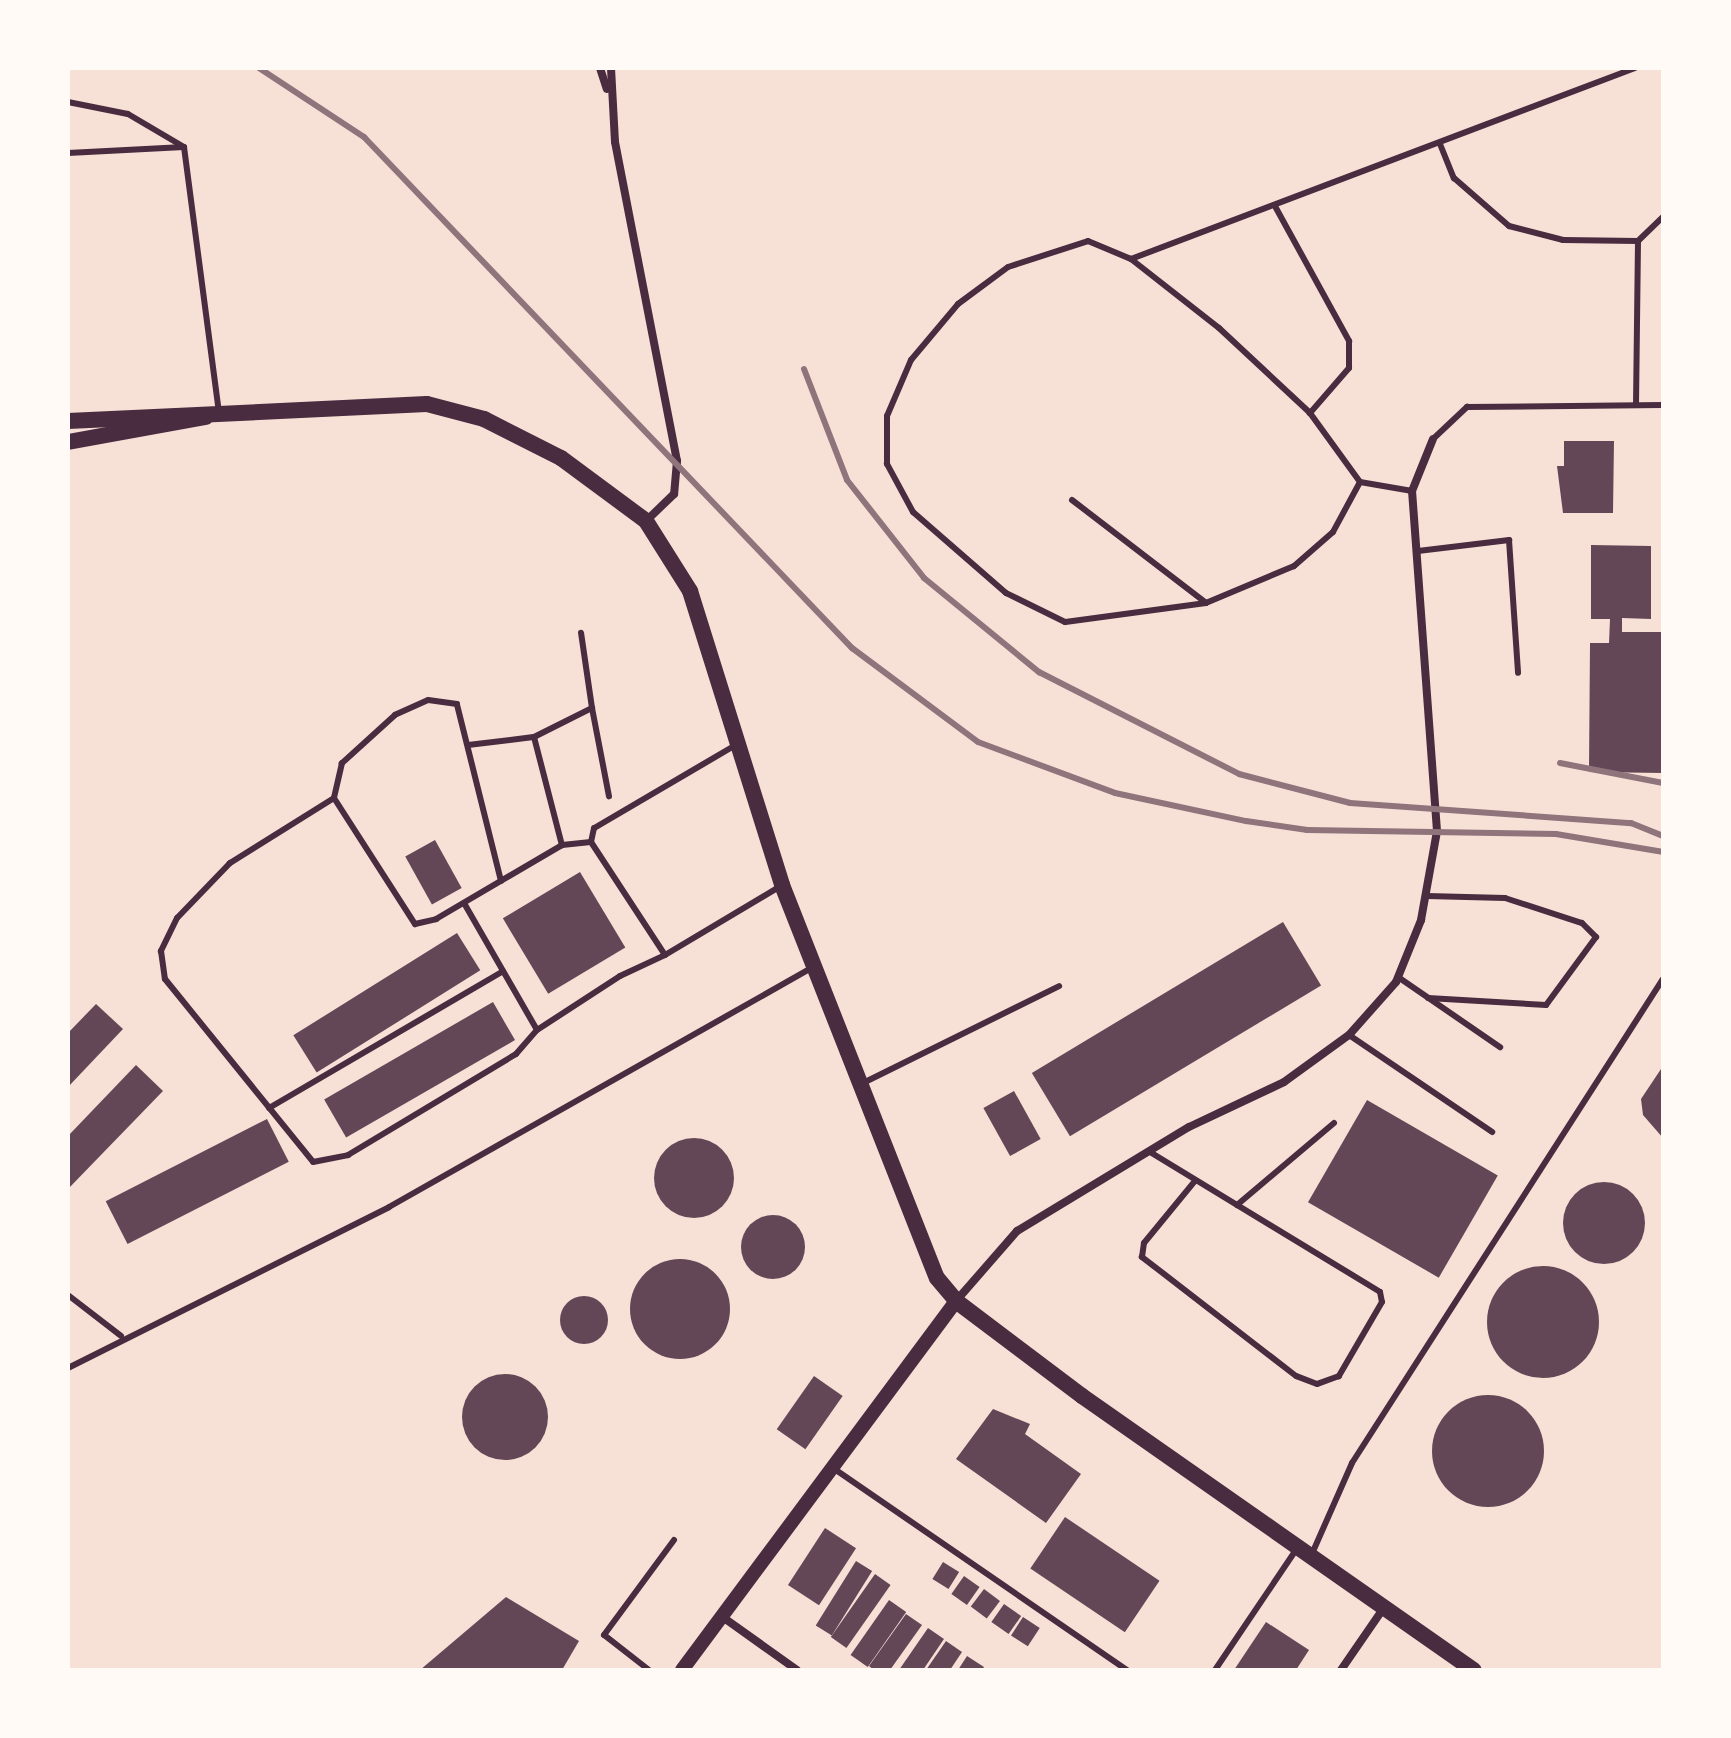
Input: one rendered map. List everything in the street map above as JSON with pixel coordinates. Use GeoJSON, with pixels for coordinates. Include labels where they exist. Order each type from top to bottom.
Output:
{"type":"FeatureCollection","features":[{"type":"Feature","properties":{"kind":"main road"},"geometry":{"type":"LineString","coordinates":[[68,421],[427,404],[484,419],[561,458],[646,521],[690,591],[734,746],[782,885],[904,1206],[956,1301],[1474,1670]]}},
{"type":"Feature","properties":{"kind":"main road"},"geometry":{"type":"LineString","coordinates":[[68,442],[155,431],[219,413]]}},
{"type":"Feature","properties":{"kind":"street"},"geometry":{"type":"LineString","coordinates":[[600,68],[609,93],[677,461],[674,494],[646,521]]}},
{"type":"Feature","properties":{"kind":"street"},"geometry":{"type":"LineString","coordinates":[[609,93],[611,68]]}},
{"type":"Feature","properties":{"kind":"street"},"geometry":{"type":"LineString","coordinates":[[682,1670],[724,1618],[956,1301],[1017,1231],[1150,1152],[1284,1082],[1349,1035],[1398,977],[1427,896],[1438,793],[1412,491],[1433,439]]}},
{"type":"Feature","properties":{"kind":"street"},"geometry":{"type":"LineString","coordinates":[[1341,1670],[1385,1606]]}},
{"type":"Feature","properties":{"kind":"street"},"geometry":{"type":"LineString","coordinates":[[724,1618],[797,1670]]}},
{"type":"Feature","properties":{"kind":"lane"},"geometry":{"type":"LineString","coordinates":[[1131,259],[1276,208],[1635,68]]}},
{"type":"Feature","properties":{"kind":"lane"},"geometry":{"type":"LineString","coordinates":[[68,102],[128,114],[184,147]]}},
{"type":"Feature","properties":{"kind":"lane"},"geometry":{"type":"LineString","coordinates":[[1440,144],[1462,188],[1509,226],[1563,240],[1638,241],[1663,217]]}},
{"type":"Feature","properties":{"kind":"lane"},"geometry":{"type":"LineString","coordinates":[[68,153],[184,147]]}},
{"type":"Feature","properties":{"kind":"lane"},"geometry":{"type":"LineString","coordinates":[[184,147],[219,413]]}},
{"type":"Feature","properties":{"kind":"lane"},"geometry":{"type":"LineString","coordinates":[[1276,208],[1349,341],[1349,368],[1310,413]]}},
{"type":"Feature","properties":{"kind":"lane"},"geometry":{"type":"LineString","coordinates":[[1360,482],[1333,532],[1294,566],[1206,603],[1065,622],[1006,593],[925,522],[887,464],[887,416],[911,360],[958,304],[1008,267],[1055,248],[1088,241],[1131,259],[1310,413],[1360,482],[1412,491]]}},
{"type":"Feature","properties":{"kind":"lane"},"geometry":{"type":"LineString","coordinates":[[1636,405],[1638,241]]}},
{"type":"Feature","properties":{"kind":"lane"},"geometry":{"type":"LineString","coordinates":[[1433,439],[1467,407],[1663,405]]}},
{"type":"Feature","properties":{"kind":"lane"},"geometry":{"type":"LineString","coordinates":[[1072,500],[1206,603]]}},
{"type":"Feature","properties":{"kind":"lane"},"geometry":{"type":"LineString","coordinates":[[1418,551],[1509,540],[1518,673]]}},
{"type":"Feature","properties":{"kind":"lane"},"geometry":{"type":"LineString","coordinates":[[581,633],[609,796]]}},
{"type":"Feature","properties":{"kind":"lane"},"geometry":{"type":"LineString","coordinates":[[501,881],[457,704],[428,700],[395,715],[342,763],[334,798],[230,863],[177,918],[161,951],[165,979],[313,1162],[348,1155],[516,1054],[537,1030],[782,885]]}},
{"type":"Feature","properties":{"kind":"lane"},"geometry":{"type":"LineString","coordinates":[[468,745],[534,737],[592,708]]}},
{"type":"Feature","properties":{"kind":"lane"},"geometry":{"type":"LineString","coordinates":[[534,737],[562,845]]}},
{"type":"Feature","properties":{"kind":"lane"},"geometry":{"type":"LineString","coordinates":[[665,955],[591,842],[594,828],[734,746]]}},
{"type":"Feature","properties":{"kind":"lane"},"geometry":{"type":"LineString","coordinates":[[334,798],[415,924],[464,903],[562,845],[591,842]]}},
{"type":"Feature","properties":{"kind":"lane"},"geometry":{"type":"LineString","coordinates":[[1427,896],[1505,898],[1582,923],[1596,937],[1546,1005],[1428,998]]}},
{"type":"Feature","properties":{"kind":"lane"},"geometry":{"type":"LineString","coordinates":[[464,903],[537,1030]]}},
{"type":"Feature","properties":{"kind":"lane"},"geometry":{"type":"LineString","coordinates":[[68,1368],[121,1336],[389,1207],[813,967]]}},
{"type":"Feature","properties":{"kind":"lane"},"geometry":{"type":"LineString","coordinates":[[269,1108],[503,971]]}},
{"type":"Feature","properties":{"kind":"lane"},"geometry":{"type":"LineString","coordinates":[[1398,977],[1500,1047]]}},
{"type":"Feature","properties":{"kind":"lane"},"geometry":{"type":"LineString","coordinates":[[1215,1670],[1305,1551],[1352,1463],[1663,979]]}},
{"type":"Feature","properties":{"kind":"lane"},"geometry":{"type":"LineString","coordinates":[[858,1086],[1059,986]]}},
{"type":"Feature","properties":{"kind":"lane"},"geometry":{"type":"LineString","coordinates":[[1349,1035],[1492,1132]]}},
{"type":"Feature","properties":{"kind":"lane"},"geometry":{"type":"LineString","coordinates":[[1237,1205],[1334,1123]]}},
{"type":"Feature","properties":{"kind":"lane"},"geometry":{"type":"LineString","coordinates":[[1150,1152],[1382,1294],[1332,1380],[1309,1383],[1296,1376],[1142,1257],[1144,1243],[1195,1181]]}},
{"type":"Feature","properties":{"kind":"lane"},"geometry":{"type":"LineString","coordinates":[[68,1295],[121,1336]]}},
{"type":"Feature","properties":{"kind":"lane"},"geometry":{"type":"LineString","coordinates":[[833,1468],[1127,1670]]}},
{"type":"Feature","properties":{"kind":"lane"},"geometry":{"type":"LineString","coordinates":[[649,1670],[604,1635],[674,1540]]}},
{"type":"Feature","properties":{"kind":"building"},"geometry":{"type":"Polygon","coordinates":[[[1564,441],[1614,441],[1613,513],[1563,513],[1557,466],[1564,466],[1564,441]]]}},
{"type":"Feature","properties":{"kind":"building"},"geometry":{"type":"Polygon","coordinates":[[[1591,545],[1651,546],[1651,619],[1622,618],[1622,632],[1663,632],[1663,773],[1589,772],[1590,643],[1609,643],[1610,619],[1591,619],[1591,545]]]}},
{"type":"Feature","properties":{"kind":"building"},"geometry":{"type":"Polygon","coordinates":[[[435,840],[462,888],[432,905],[405,856],[435,840]]]}},
{"type":"Feature","properties":{"kind":"building"},"geometry":{"type":"Polygon","coordinates":[[[580,872],[625,947],[548,994],[503,918],[580,872]]]}},
{"type":"Feature","properties":{"kind":"building"},"geometry":{"type":"Polygon","coordinates":[[[1283,922],[1321,985],[1070,1136],[1032,1073],[1283,922]]]}},
{"type":"Feature","properties":{"kind":"building"},"geometry":{"type":"Polygon","coordinates":[[[457,933],[480,970],[317,1073],[293,1035],[457,933]]]}},
{"type":"Feature","properties":{"kind":"building"},"geometry":{"type":"Polygon","coordinates":[[[493,1002],[515,1040],[346,1138],[324,1100],[493,1002]]]}},
{"type":"Feature","properties":{"kind":"building"},"geometry":{"type":"Polygon","coordinates":[[[96,1004],[123,1029],[68,1087],[68,1033],[96,1004]]]}},
{"type":"Feature","properties":{"kind":"building"},"geometry":{"type":"Polygon","coordinates":[[[136,1065],[163,1091],[68,1189],[68,1136],[136,1065]]]}},
{"type":"Feature","properties":{"kind":"building"},"geometry":{"type":"Polygon","coordinates":[[[1663,1066],[1663,1138],[1643,1115],[1641,1099],[1663,1066]]]}},
{"type":"Feature","properties":{"kind":"building"},"geometry":{"type":"Polygon","coordinates":[[[1014,1091],[1041,1139],[1010,1156],[983,1108],[1014,1091]]]}},
{"type":"Feature","properties":{"kind":"building"},"geometry":{"type":"Polygon","coordinates":[[[1367,1100],[1498,1176],[1439,1278],[1308,1202],[1367,1100]]]}},
{"type":"Feature","properties":{"kind":"building"},"geometry":{"type":"Polygon","coordinates":[[[267,1119],[289,1162],[128,1244],[106,1201],[267,1119]]]}},
{"type":"Feature","properties":{"kind":"building"},"geometry":{"type":"Polygon","coordinates":[[[694,1138],[709,1141],[722,1150],[731,1163],[734,1178],[731,1193],[722,1206],[709,1215],[694,1218],[679,1215],[666,1206],[657,1193],[654,1178],[657,1163],[666,1150],[679,1141],[694,1138]]]}},
{"type":"Feature","properties":{"kind":"building"},"geometry":{"type":"Polygon","coordinates":[[[1604,1182],[1620,1185],[1633,1194],[1642,1207],[1645,1223],[1642,1239],[1633,1252],[1620,1261],[1604,1264],[1588,1261],[1575,1252],[1566,1239],[1563,1223],[1566,1207],[1575,1194],[1588,1185],[1604,1182]]]}},
{"type":"Feature","properties":{"kind":"building"},"geometry":{"type":"Polygon","coordinates":[[[773,1215],[785,1217],[796,1224],[803,1235],[803,1259],[796,1270],[785,1277],[773,1279],[761,1277],[750,1270],[743,1259],[741,1247],[743,1235],[750,1224],[761,1217],[773,1215]]]}},
{"type":"Feature","properties":{"kind":"building"},"geometry":{"type":"Polygon","coordinates":[[[680,1259],[699,1262],[716,1273],[727,1290],[730,1309],[727,1328],[716,1345],[699,1356],[680,1359],[661,1356],[644,1345],[633,1328],[630,1309],[633,1290],[644,1273],[661,1262],[680,1259]]]}},
{"type":"Feature","properties":{"kind":"building"},"geometry":{"type":"Polygon","coordinates":[[[1543,1266],[1564,1270],[1583,1282],[1595,1301],[1599,1322],[1595,1343],[1583,1362],[1564,1374],[1543,1378],[1522,1374],[1503,1362],[1491,1343],[1487,1322],[1491,1301],[1503,1282],[1522,1270],[1543,1266]]]}},
{"type":"Feature","properties":{"kind":"building"},"geometry":{"type":"Polygon","coordinates":[[[584,1296],[601,1303],[608,1320],[601,1337],[584,1344],[567,1337],[560,1320],[567,1303],[584,1296]]]}},
{"type":"Feature","properties":{"kind":"building"},"geometry":{"type":"Polygon","coordinates":[[[505,1374],[522,1377],[536,1386],[545,1400],[548,1417],[545,1434],[536,1448],[522,1457],[505,1460],[488,1457],[474,1448],[465,1434],[462,1417],[465,1400],[474,1386],[488,1377],[505,1374]]]}},
{"type":"Feature","properties":{"kind":"building"},"geometry":{"type":"Polygon","coordinates":[[[814,1376],[843,1396],[805,1449],[777,1429],[814,1376]]]}},
{"type":"Feature","properties":{"kind":"building"},"geometry":{"type":"Polygon","coordinates":[[[1488,1395],[1509,1399],[1528,1411],[1540,1430],[1544,1451],[1540,1472],[1528,1491],[1509,1503],[1488,1507],[1467,1503],[1448,1491],[1436,1472],[1432,1451],[1436,1430],[1448,1411],[1467,1399],[1488,1395]]]}},
{"type":"Feature","properties":{"kind":"building"},"geometry":{"type":"Polygon","coordinates":[[[993,1409],[1030,1424],[1025,1434],[1081,1474],[1046,1523],[956,1459],[993,1409]]]}},
{"type":"Feature","properties":{"kind":"building"},"geometry":{"type":"Polygon","coordinates":[[[1065,1517],[1160,1581],[1125,1632],[1030,1568],[1065,1517]]]}},
{"type":"Feature","properties":{"kind":"building"},"geometry":{"type":"Polygon","coordinates":[[[825,1528],[856,1548],[819,1605],[788,1585],[825,1528]]]}},
{"type":"Feature","properties":{"kind":"building"},"geometry":{"type":"Polygon","coordinates":[[[856,1561],[872,1571],[832,1636],[816,1625],[856,1561]]]}},
{"type":"Feature","properties":{"kind":"building"},"geometry":{"type":"Polygon","coordinates":[[[943,1562],[959,1572],[949,1589],[932,1579],[943,1562]]]}},
{"type":"Feature","properties":{"kind":"building"},"geometry":{"type":"Polygon","coordinates":[[[875,1574],[891,1585],[846,1648],[831,1637],[875,1574]]]}},
{"type":"Feature","properties":{"kind":"building"},"geometry":{"type":"Polygon","coordinates":[[[964,1576],[980,1587],[967,1605],[951,1594],[964,1576]]]}},
{"type":"Feature","properties":{"kind":"building"},"geometry":{"type":"Polygon","coordinates":[[[984,1589],[1000,1601],[987,1619],[971,1607],[984,1589]]]}},
{"type":"Feature","properties":{"kind":"building"},"geometry":{"type":"Polygon","coordinates":[[[506,1597],[579,1641],[562,1670],[420,1670],[506,1597]]]}},
{"type":"Feature","properties":{"kind":"building"},"geometry":{"type":"Polygon","coordinates":[[[889,1600],[906,1612],[868,1667],[851,1655],[889,1600]]]}},
{"type":"Feature","properties":{"kind":"building"},"geometry":{"type":"Polygon","coordinates":[[[1004,1604],[1021,1616],[1009,1634],[991,1622],[1004,1604]]]}},
{"type":"Feature","properties":{"kind":"building"},"geometry":{"type":"Polygon","coordinates":[[[906,1614],[922,1625],[890,1670],[874,1670],[869,1666],[906,1614]]]}},
{"type":"Feature","properties":{"kind":"building"},"geometry":{"type":"Polygon","coordinates":[[[1023,1617],[1040,1628],[1028,1646],[1011,1635],[1023,1617]]]}},
{"type":"Feature","properties":{"kind":"building"},"geometry":{"type":"Polygon","coordinates":[[[1266,1622],[1309,1650],[1296,1670],[1234,1670],[1266,1622]]]}},
{"type":"Feature","properties":{"kind":"building"},"geometry":{"type":"Polygon","coordinates":[[[928,1628],[944,1639],[923,1670],[899,1670],[928,1628]]]}},
{"type":"Feature","properties":{"kind":"building"},"geometry":{"type":"Polygon","coordinates":[[[946,1641],[962,1652],[950,1670],[926,1670],[946,1641]]]}},
{"type":"Feature","properties":{"kind":"building"},"geometry":{"type":"Polygon","coordinates":[[[967,1656],[984,1667],[982,1670],[958,1670],[967,1656]]]}},
{"type":"Feature","properties":{"kind":"railway"},"geometry":{"type":"LineString","coordinates":[[259,68],[364,137],[852,648],[978,742],[1115,793],[1246,821],[1307,830],[1556,834],[1663,852]]}},
{"type":"Feature","properties":{"kind":"railway"},"geometry":{"type":"LineString","coordinates":[[804,369],[847,480],[924,578],[1039,672],[1239,774],[1350,803],[1631,823],[1663,836]]}},
{"type":"Feature","properties":{"kind":"railway"},"geometry":{"type":"LineString","coordinates":[[1560,763],[1663,783]]}}]}
